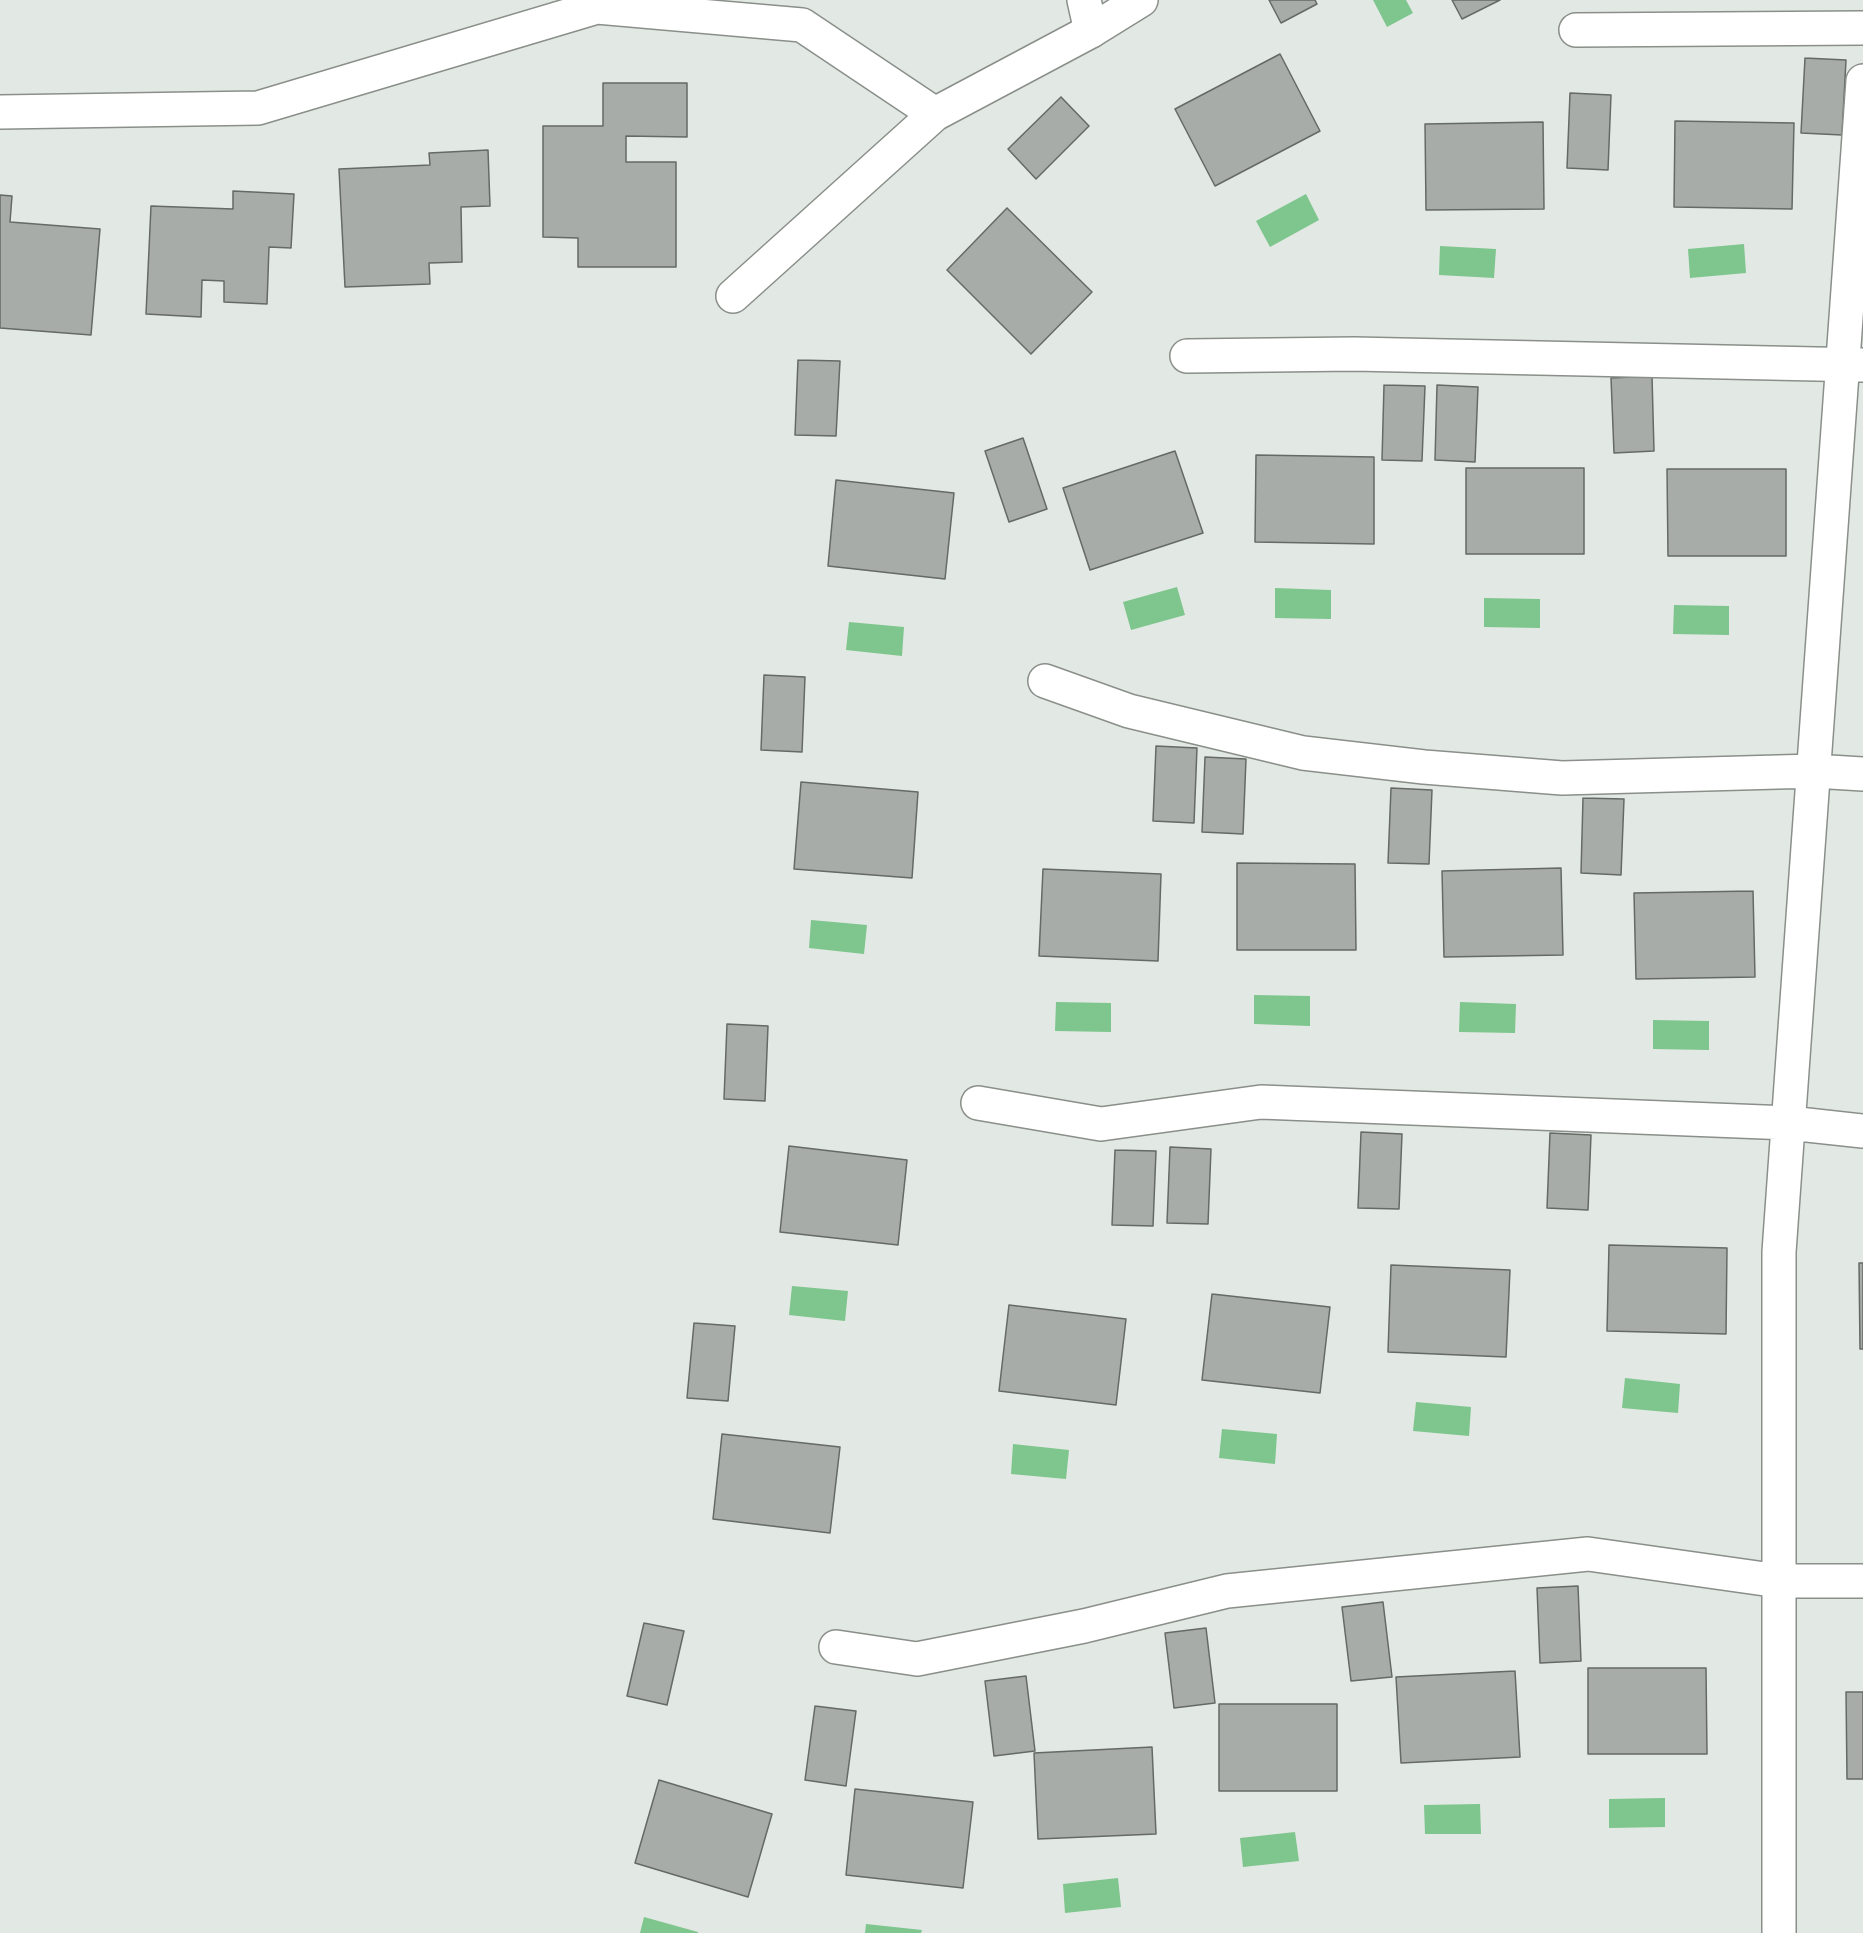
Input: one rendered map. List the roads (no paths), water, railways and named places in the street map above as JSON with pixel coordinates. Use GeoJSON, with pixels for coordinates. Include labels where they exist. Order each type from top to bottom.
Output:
{"type":"FeatureCollection","features":[{"type":"Feature","properties":{"kind":"street"},"geometry":{"type":"LineString","coordinates":[[1084,0],[1091,32]]}},
{"type":"Feature","properties":{"kind":"street"},"geometry":{"type":"LineString","coordinates":[[733,296],[935,114],[1091,32],[1141,0]]}},
{"type":"Feature","properties":{"kind":"street"},"geometry":{"type":"LineString","coordinates":[[0,112],[258,108],[597,7],[802,25],[935,114]]}},
{"type":"Feature","properties":{"kind":"street"},"geometry":{"type":"LineString","coordinates":[[1576,30],[1863,28]]}},
{"type":"Feature","properties":{"kind":"street"},"geometry":{"type":"LineString","coordinates":[[1779,1933],[1779,1252],[1814,771],[1853,365],[1863,81]]}},
{"type":"Feature","properties":{"kind":"street"},"geometry":{"type":"LineString","coordinates":[[1187,356],[1354,354],[1853,365]]}},
{"type":"Feature","properties":{"kind":"street"},"geometry":{"type":"LineString","coordinates":[[1045,681],[1130,711],[1303,753],[1424,767],[1562,778],[1814,771],[1863,774]]}},
{"type":"Feature","properties":{"kind":"street"},"geometry":{"type":"LineString","coordinates":[[978,1103],[1101,1124],[1261,1102],[1789,1123],[1863,1131]]}},
{"type":"Feature","properties":{"kind":"street"},"geometry":{"type":"LineString","coordinates":[[836,1647],[917,1659],[1084,1626],[1227,1591],[1588,1554],[1779,1581],[1863,1581]]}}]}
